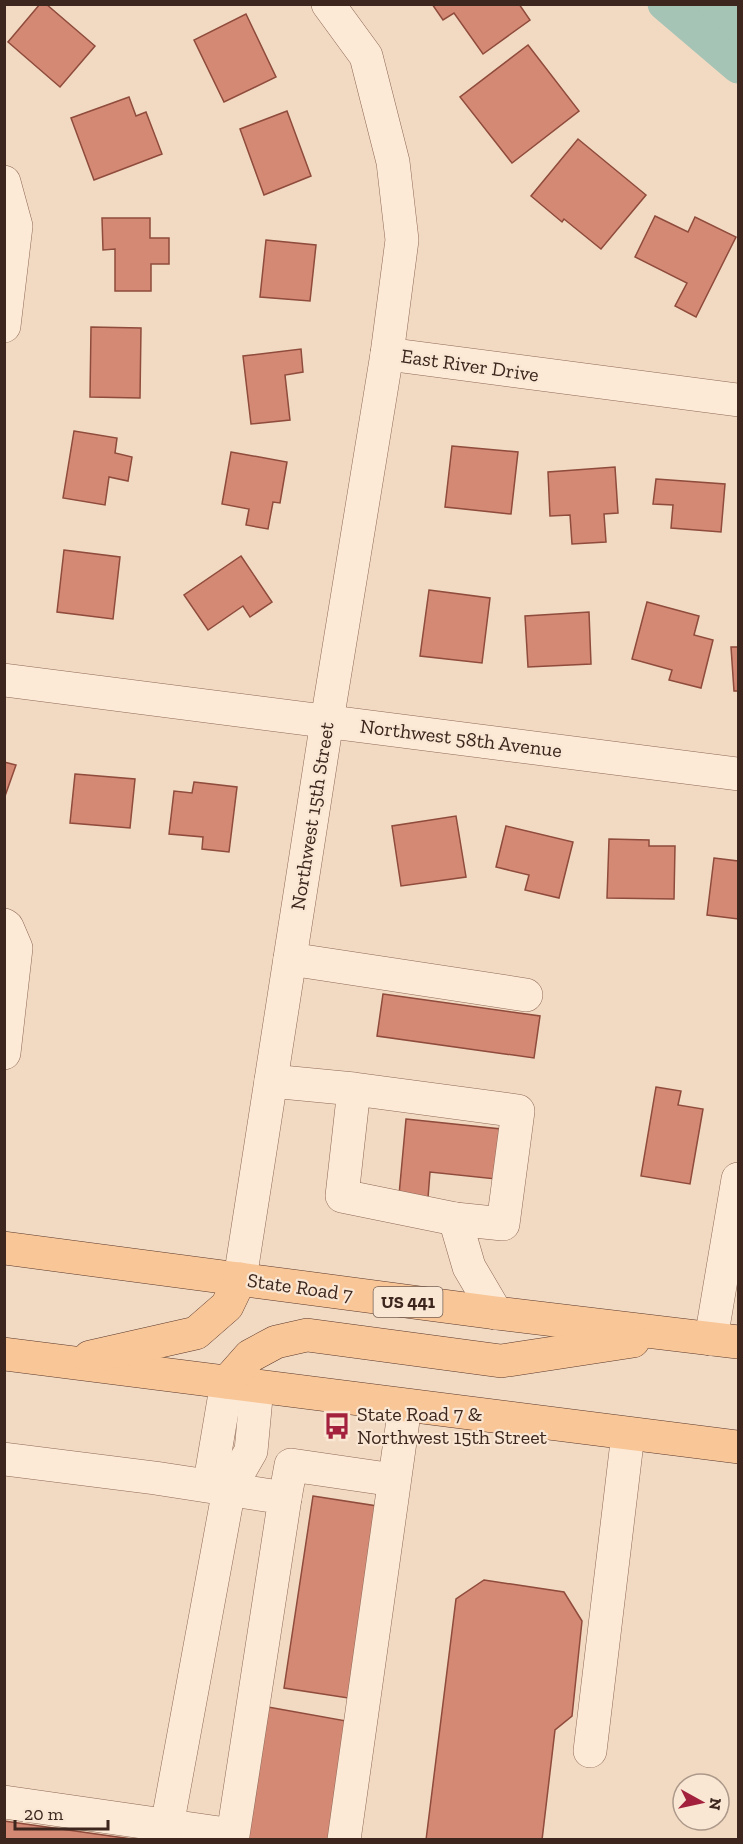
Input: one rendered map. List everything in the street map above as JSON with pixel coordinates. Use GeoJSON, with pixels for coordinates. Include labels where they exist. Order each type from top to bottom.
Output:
{"type":"FeatureCollection","features":[{"type":"Feature","properties":{"kind":"main road","name":"State Road 7"},"geometry":{"type":"LineString","coordinates":[[4,1248],[725,1341]]}},
{"type":"Feature","properties":{"kind":"main road"},"geometry":{"type":"LineString","coordinates":[[68,1362],[196,1333],[227,1306],[240,1279]]}},
{"type":"Feature","properties":{"kind":"main road"},"geometry":{"type":"LineString","coordinates":[[242,1384],[250,1356],[276,1342],[307,1335],[501,1360],[677,1334]]}},
{"type":"Feature","properties":{"kind":"main road"},"geometry":{"type":"LineString","coordinates":[[4,1354],[738,1448]]}},
{"type":"Feature","properties":{"kind":"street","name":"East River Drive"},"geometry":{"type":"LineString","coordinates":[[328,4],[366,56],[393,162],[402,240],[387,354],[738,400]]}},
{"type":"Feature","properties":{"kind":"street"},"geometry":{"type":"LineString","coordinates":[[4,182],[15,226],[6,309]]}},
{"type":"Feature","properties":{"kind":"street","name":"Northwest 15th Street"},"geometry":{"type":"LineString","coordinates":[[240,1279],[387,354]]}},
{"type":"Feature","properties":{"kind":"street","name":"Northwest 58th Avenue"},"geometry":{"type":"LineString","coordinates":[[4,680],[738,774]]}},
{"type":"Feature","properties":{"kind":"street"},"geometry":{"type":"LineString","coordinates":[[4,925],[16,948],[7,1005],[4,1053]]}},
{"type":"Feature","properties":{"kind":"street"},"geometry":{"type":"LineString","coordinates":[[290,959],[526,995]]}},
{"type":"Feature","properties":{"kind":"street"},"geometry":{"type":"LineString","coordinates":[[271,1081],[354,1089],[518,1111],[503,1224],[455,1220],[342,1197],[354,1089]]}},
{"type":"Feature","properties":{"kind":"street"},"geometry":{"type":"LineString","coordinates":[[725,1341],[738,1179]]}},
{"type":"Feature","properties":{"kind":"street"},"geometry":{"type":"LineString","coordinates":[[455,1220],[469,1267],[496,1313]]}},
{"type":"Feature","properties":{"kind":"street"},"geometry":{"type":"LineString","coordinates":[[229,1489],[213,1470],[242,1384]]}},
{"type":"Feature","properties":{"kind":"street"},"geometry":{"type":"LineString","coordinates":[[344,1839],[405,1406]]}},
{"type":"Feature","properties":{"kind":"street"},"geometry":{"type":"LineString","coordinates":[[590,1751],[628,1434]]}},
{"type":"Feature","properties":{"kind":"street"},"geometry":{"type":"LineString","coordinates":[[4,1459],[285,1498]]}},
{"type":"Feature","properties":{"kind":"street"},"geometry":{"type":"LineString","coordinates":[[4,1802],[233,1835],[291,1465],[394,1480]]}},
{"type":"Feature","properties":{"kind":"street"},"geometry":{"type":"LineString","coordinates":[[167,1826],[229,1489]]}},
{"type":"Feature","properties":{"kind":"shaded area"},"geometry":{"type":"Polygon","coordinates":[[[664,5],[738,5],[738,67],[664,5]]]}},
{"type":"Feature","properties":{"kind":"building"},"geometry":{"type":"Polygon","coordinates":[[[40,4],[46,4],[95,46],[60,87],[8,42],[40,4]]]}},
{"type":"Feature","properties":{"kind":"building"},"geometry":{"type":"Polygon","coordinates":[[[432,4],[519,4],[530,20],[483,54],[454,13],[443,20],[432,4]]]}},
{"type":"Feature","properties":{"kind":"building"},"geometry":{"type":"Polygon","coordinates":[[[246,14],[276,77],[224,102],[194,40],[246,14]]]}},
{"type":"Feature","properties":{"kind":"building"},"geometry":{"type":"Polygon","coordinates":[[[528,45],[579,111],[512,163],[460,97],[528,45]]]}},
{"type":"Feature","properties":{"kind":"building"},"geometry":{"type":"Polygon","coordinates":[[[129,97],[136,116],[146,112],[162,154],[94,180],[71,118],[129,97]]]}},
{"type":"Feature","properties":{"kind":"building"},"geometry":{"type":"Polygon","coordinates":[[[287,111],[311,176],[264,195],[240,129],[287,111]]]}},
{"type":"Feature","properties":{"kind":"building"},"geometry":{"type":"Polygon","coordinates":[[[578,139],[646,195],[601,249],[564,219],[562,222],[531,196],[578,139]]]}},
{"type":"Feature","properties":{"kind":"building"},"geometry":{"type":"Polygon","coordinates":[[[655,216],[688,232],[695,217],[736,237],[696,317],[675,306],[687,283],[635,257],[655,216]]]}},
{"type":"Feature","properties":{"kind":"building"},"geometry":{"type":"Polygon","coordinates":[[[102,218],[150,218],[150,238],[169,238],[169,264],[151,264],[151,291],[115,291],[115,249],[103,250],[102,218]]]}},
{"type":"Feature","properties":{"kind":"building"},"geometry":{"type":"Polygon","coordinates":[[[266,240],[316,245],[310,301],[260,297],[266,240]]]}},
{"type":"Feature","properties":{"kind":"building"},"geometry":{"type":"Polygon","coordinates":[[[91,327],[141,328],[140,398],[90,397],[91,327]]]}},
{"type":"Feature","properties":{"kind":"building"},"geometry":{"type":"Polygon","coordinates":[[[301,349],[303,372],[285,375],[290,420],[251,424],[243,356],[301,349]]]}},
{"type":"Feature","properties":{"kind":"building"},"geometry":{"type":"Polygon","coordinates":[[[74,431],[117,438],[115,453],[132,457],[128,481],[109,477],[105,505],[63,498],[74,431]]]}},
{"type":"Feature","properties":{"kind":"building"},"geometry":{"type":"Polygon","coordinates":[[[452,446],[518,452],[511,514],[445,507],[452,446]]]}},
{"type":"Feature","properties":{"kind":"building"},"geometry":{"type":"Polygon","coordinates":[[[231,452],[287,462],[280,503],[273,502],[268,529],[246,525],[249,509],[222,504],[231,452]]]}},
{"type":"Feature","properties":{"kind":"building"},"geometry":{"type":"Polygon","coordinates":[[[615,467],[618,513],[604,514],[606,542],[572,544],[570,515],[550,516],[548,472],[615,467]]]}},
{"type":"Feature","properties":{"kind":"building"},"geometry":{"type":"Polygon","coordinates":[[[656,479],[725,484],[721,532],[671,528],[673,505],[653,504],[656,479]]]}},
{"type":"Feature","properties":{"kind":"building"},"geometry":{"type":"Polygon","coordinates":[[[64,550],[120,557],[113,619],[57,612],[64,550]]]}},
{"type":"Feature","properties":{"kind":"building"},"geometry":{"type":"Polygon","coordinates":[[[241,556],[272,602],[250,617],[243,606],[208,630],[184,595],[241,556]]]}},
{"type":"Feature","properties":{"kind":"building"},"geometry":{"type":"Polygon","coordinates":[[[429,590],[490,598],[482,663],[420,656],[429,590]]]}},
{"type":"Feature","properties":{"kind":"building"},"geometry":{"type":"Polygon","coordinates":[[[647,602],[699,616],[694,635],[713,640],[701,688],[669,680],[672,670],[632,659],[647,602]]]}},
{"type":"Feature","properties":{"kind":"building"},"geometry":{"type":"Polygon","coordinates":[[[589,612],[591,664],[528,667],[525,616],[589,612]]]}},
{"type":"Feature","properties":{"kind":"building"},"geometry":{"type":"Polygon","coordinates":[[[731,647],[738,647],[738,691],[734,691],[731,647]]]}},
{"type":"Feature","properties":{"kind":"building"},"geometry":{"type":"Polygon","coordinates":[[[4,762],[16,765],[4,799],[4,762]]]}},
{"type":"Feature","properties":{"kind":"building"},"geometry":{"type":"Polygon","coordinates":[[[75,774],[135,779],[130,828],[70,823],[75,774]]]}},
{"type":"Feature","properties":{"kind":"building"},"geometry":{"type":"Polygon","coordinates":[[[194,782],[237,787],[229,852],[202,849],[203,837],[169,834],[174,791],[192,793],[194,782]]]}},
{"type":"Feature","properties":{"kind":"building"},"geometry":{"type":"Polygon","coordinates":[[[456,816],[466,877],[401,886],[392,826],[456,816]]]}},
{"type":"Feature","properties":{"kind":"building"},"geometry":{"type":"Polygon","coordinates":[[[506,826],[573,842],[559,898],[525,890],[529,875],[496,867],[506,826]]]}},
{"type":"Feature","properties":{"kind":"building"},"geometry":{"type":"Polygon","coordinates":[[[609,839],[649,840],[649,846],[675,846],[674,899],[607,898],[609,839]]]}},
{"type":"Feature","properties":{"kind":"building"},"geometry":{"type":"Polygon","coordinates":[[[714,858],[738,861],[738,919],[707,915],[714,858]]]}},
{"type":"Feature","properties":{"kind":"building"},"geometry":{"type":"Polygon","coordinates":[[[383,994],[540,1016],[534,1058],[377,1036],[383,994]]]}},
{"type":"Feature","properties":{"kind":"building"},"geometry":{"type":"Polygon","coordinates":[[[656,1087],[681,1091],[678,1105],[703,1109],[690,1184],[641,1176],[656,1087]]]}},
{"type":"Feature","properties":{"kind":"building"},"geometry":{"type":"Polygon","coordinates":[[[406,1119],[501,1129],[496,1179],[430,1172],[428,1198],[399,1195],[406,1119]]]}},
{"type":"Feature","properties":{"kind":"building"},"geometry":{"type":"Polygon","coordinates":[[[313,1496],[377,1506],[348,1698],[284,1688],[313,1496]]]}},
{"type":"Feature","properties":{"kind":"building"},"geometry":{"type":"Polygon","coordinates":[[[484,1580],[564,1592],[582,1621],[572,1716],[555,1730],[542,1840],[426,1840],[456,1599],[484,1580]]]}},
{"type":"Feature","properties":{"kind":"building"},"geometry":{"type":"Polygon","coordinates":[[[268,1707],[352,1722],[335,1840],[241,1840],[268,1707]]]}},
{"type":"Feature","properties":{"kind":"building"},"geometry":{"type":"Polygon","coordinates":[[[4,1821],[139,1840],[4,1840],[4,1821]]]}},
{"type":"Feature","properties":{"kind":"waterway"},"geometry":{"type":"LineString","coordinates":[[664,4],[738,67]]}},
{"type":"Feature","properties":{"kind":"place","name":"State Road 7 & Northwest 15th Street"},"geometry":{"type":"Point","coordinates":[337,1426]}}]}
